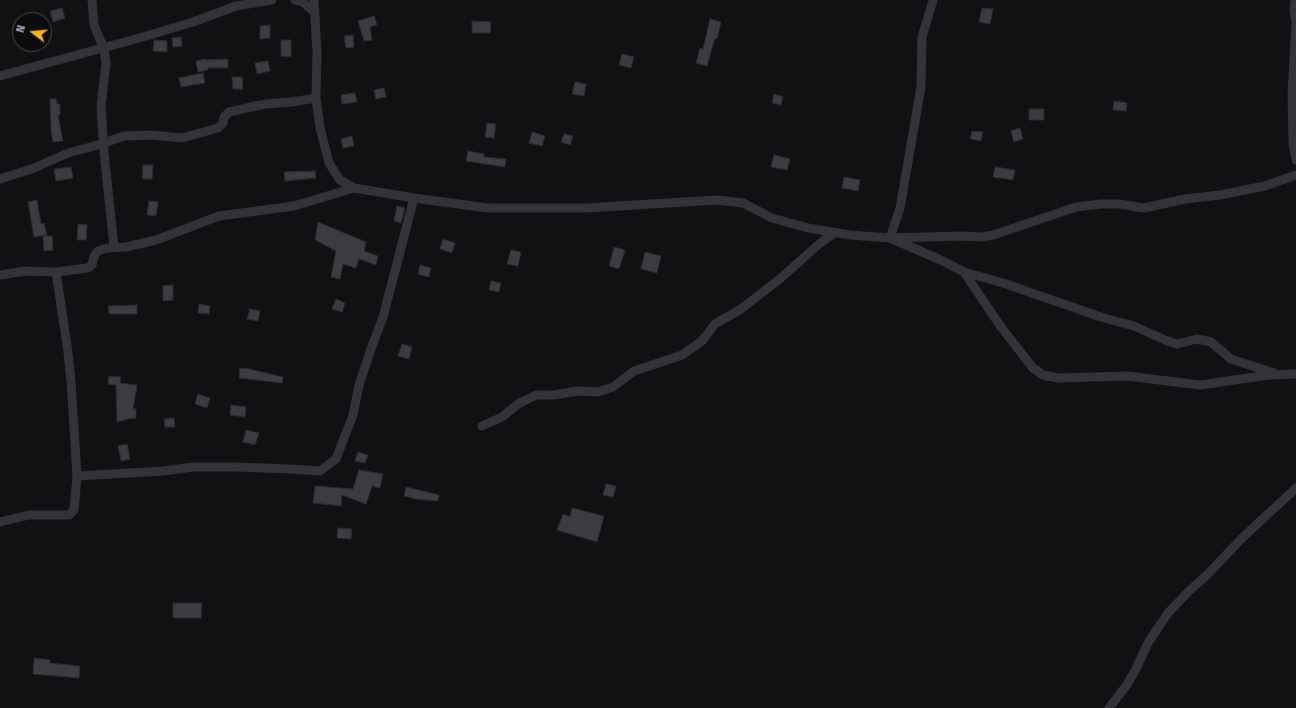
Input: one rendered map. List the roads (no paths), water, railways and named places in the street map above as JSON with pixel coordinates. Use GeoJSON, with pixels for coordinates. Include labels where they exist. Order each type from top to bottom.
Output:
{"type":"FeatureCollection","features":[{"type":"Feature","properties":{"kind":"street"},"geometry":{"type":"LineString","coordinates":[[92,0],[94,25],[104,49],[106,63],[101,106],[114,247]]}},
{"type":"Feature","properties":{"kind":"street"},"geometry":{"type":"LineString","coordinates":[[0,76],[104,49],[193,22],[236,6],[272,0]]}},
{"type":"Feature","properties":{"kind":"street"},"geometry":{"type":"LineString","coordinates":[[295,0],[303,2],[314,12]]}},
{"type":"Feature","properties":{"kind":"street"},"geometry":{"type":"LineString","coordinates":[[314,0],[317,52],[316,98],[320,128],[329,163],[340,180],[354,188],[488,208],[585,208],[718,200],[743,203],[772,218],[808,228],[834,232],[890,238],[940,236],[982,237],[993,235],[1076,207],[1119,204],[1144,208],[1185,199],[1220,196],[1265,186],[1296,175]]}},
{"type":"Feature","properties":{"kind":"street"},"geometry":{"type":"LineString","coordinates":[[890,238],[900,208],[921,87],[922,37],[933,0]]}},
{"type":"Feature","properties":{"kind":"street"},"geometry":{"type":"LineString","coordinates":[[1295,0],[1296,22],[1292,93],[1293,144],[1296,160]]}},
{"type":"Feature","properties":{"kind":"street"},"geometry":{"type":"LineString","coordinates":[[0,179],[34,168],[68,153],[124,136],[152,135],[182,138],[218,128],[223,123],[224,117],[229,112],[264,104],[292,102],[316,98]]}},
{"type":"Feature","properties":{"kind":"street"},"geometry":{"type":"LineString","coordinates":[[0,275],[25,271],[56,272],[88,268],[92,265],[94,256],[98,252],[107,248],[156,240],[220,216],[294,206],[354,188]]}},
{"type":"Feature","properties":{"kind":"street"},"geometry":{"type":"LineString","coordinates":[[76,476],[164,471],[193,467],[236,467],[320,471],[336,459],[353,415],[359,384],[383,317],[414,198]]}},
{"type":"Feature","properties":{"kind":"street"},"geometry":{"type":"LineString","coordinates":[[482,426],[502,417],[518,404],[536,395],[598,392],[613,387],[634,371],[682,355],[702,341],[716,324],[741,309],[781,278],[834,232]]}},
{"type":"Feature","properties":{"kind":"street"},"geometry":{"type":"LineString","coordinates":[[890,238],[943,261],[964,272],[1003,282],[1104,318],[1134,326],[1177,344],[1197,339],[1211,342],[1231,359],[1282,375]]}},
{"type":"Feature","properties":{"kind":"street"},"geometry":{"type":"LineString","coordinates":[[0,522],[29,515],[69,515],[74,510],[76,476],[68,352],[56,272]]}},
{"type":"Feature","properties":{"kind":"street"},"geometry":{"type":"LineString","coordinates":[[964,272],[1005,333],[1033,368],[1043,374],[1058,378],[1127,376],[1200,385],[1269,375],[1296,374]]}},
{"type":"Feature","properties":{"kind":"street"},"geometry":{"type":"LineString","coordinates":[[1109,708],[1126,686],[1148,644],[1168,613],[1242,538],[1296,488]]}}]}
